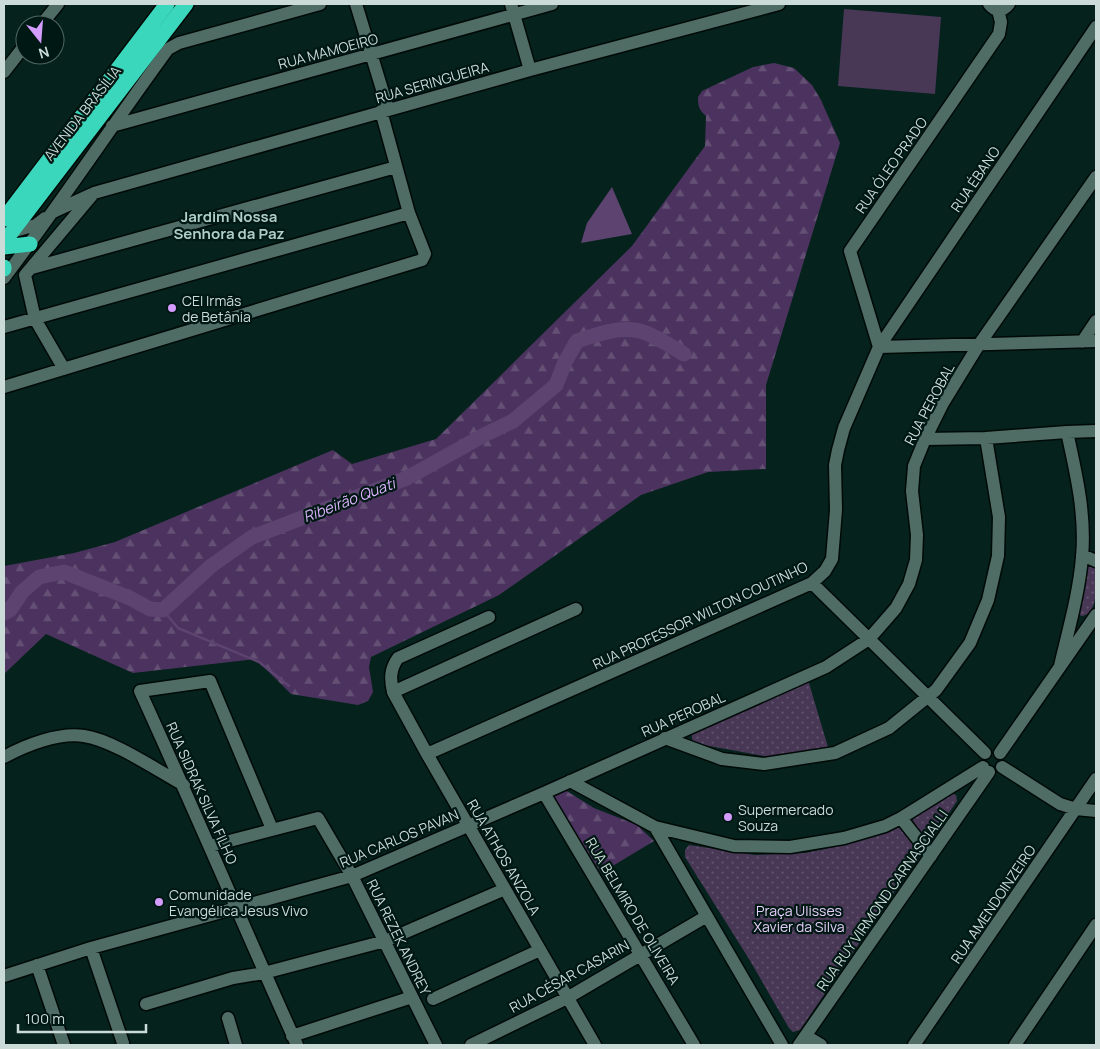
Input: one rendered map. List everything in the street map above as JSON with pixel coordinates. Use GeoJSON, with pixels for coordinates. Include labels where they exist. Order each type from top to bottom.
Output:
{"type":"FeatureCollection","features":[{"type":"Feature","properties":{"kind":"highway","name":"AVENIDA BRASÍLIA"},"geometry":{"type":"LineString","coordinates":[[5,232],[167,4]]}},
{"type":"Feature","properties":{"kind":"highway","name":"AVENIDA BRASÍLIA"},"geometry":{"type":"LineString","coordinates":[[5,232],[186,4]]}},
{"type":"Feature","properties":{"kind":"highway"},"geometry":{"type":"LineString","coordinates":[[4,247],[30,244]]}},
{"type":"Feature","properties":{"kind":"street"},"geometry":{"type":"LineString","coordinates":[[49,15],[58,4]]}},
{"type":"Feature","properties":{"kind":"street"},"geometry":{"type":"LineString","coordinates":[[4,278],[168,48],[179,43],[320,4]]}},
{"type":"Feature","properties":{"kind":"street"},"geometry":{"type":"LineString","coordinates":[[4,387],[422,260],[425,254],[409,213],[396,166],[385,110],[356,4]]}},
{"type":"Feature","properties":{"kind":"street","name":"RUA MAMOEIRO"},"geometry":{"type":"LineString","coordinates":[[112,126],[371,54],[512,9],[552,4]]}},
{"type":"Feature","properties":{"kind":"street","name":"RUA SERINGUEIRA"},"geometry":{"type":"LineString","coordinates":[[5,232],[36,225],[52,213],[94,194],[385,110],[779,4]]}},
{"type":"Feature","properties":{"kind":"street","name":"RUA ÓLEO PRADO"},"geometry":{"type":"LineString","coordinates":[[879,347],[850,251],[1000,34],[999,6]]}},
{"type":"Feature","properties":{"kind":"street"},"geometry":{"type":"LineString","coordinates":[[512,9],[530,70]]}},
{"type":"Feature","properties":{"kind":"street","name":"RUA ÉBANO"},"geometry":{"type":"LineString","coordinates":[[879,347],[1096,27]]}},
{"type":"Feature","properties":{"kind":"street"},"geometry":{"type":"LineString","coordinates":[[5,67],[15,56]]}},
{"type":"Feature","properties":{"kind":"street"},"geometry":{"type":"LineString","coordinates":[[32,268],[396,166]]}},
{"type":"Feature","properties":{"kind":"street","name":"RUA PEROBAL"},"geometry":{"type":"LineString","coordinates":[[570,781],[826,667],[869,639],[896,608],[909,584],[916,560],[917,535],[912,490],[914,466],[925,439],[943,403],[978,346],[1096,177]]}},
{"type":"Feature","properties":{"kind":"street"},"geometry":{"type":"LineString","coordinates":[[64,369],[35,319],[25,275],[94,194]]}},
{"type":"Feature","properties":{"kind":"street"},"geometry":{"type":"LineString","coordinates":[[4,328],[409,213]]}},
{"type":"Feature","properties":{"kind":"street"},"geometry":{"type":"LineString","coordinates":[[1082,342],[1096,321]]}},
{"type":"Feature","properties":{"kind":"street"},"geometry":{"type":"LineString","coordinates":[[879,347],[978,346],[1096,341]]}},
{"type":"Feature","properties":{"kind":"street","name":"RUA PROFESSOR WILTON COUTINHO"},"geometry":{"type":"LineString","coordinates":[[426,754],[812,583],[825,571],[832,559],[836,510],[835,465],[844,428],[879,347]]}},
{"type":"Feature","properties":{"kind":"street"},"geometry":{"type":"LineString","coordinates":[[1060,666],[1072,617],[1082,555],[1080,496],[1067,432]]}},
{"type":"Feature","properties":{"kind":"street"},"geometry":{"type":"LineString","coordinates":[[925,439],[1096,432]]}},
{"type":"Feature","properties":{"kind":"street"},"geometry":{"type":"LineString","coordinates":[[665,738],[722,759],[764,764],[800,759],[835,753],[889,728],[929,697],[970,642],[988,600],[998,556],[999,517],[986,438]]}},
{"type":"Feature","properties":{"kind":"street"},"geometry":{"type":"LineString","coordinates":[[1082,555],[1096,560]]}},
{"type":"Feature","properties":{"kind":"street"},"geometry":{"type":"LineString","coordinates":[[812,583],[985,753]]}},
{"type":"Feature","properties":{"kind":"street"},"geometry":{"type":"LineString","coordinates":[[489,617],[398,658],[392,666],[392,687],[576,609]]}},
{"type":"Feature","properties":{"kind":"street"},"geometry":{"type":"LineString","coordinates":[[1000,753],[1096,615]]}},
{"type":"Feature","properties":{"kind":"street","name":"RUA SIDRAK SILVA FILHO"},"geometry":{"type":"LineString","coordinates":[[272,829],[210,681],[140,691],[184,785],[294,1041]]}},
{"type":"Feature","properties":{"kind":"street","name":"RUA ATHOS ANZOLA"},"geometry":{"type":"LineString","coordinates":[[392,687],[426,754],[595,1045]]}},
{"type":"Feature","properties":{"kind":"street"},"geometry":{"type":"LineString","coordinates":[[4,757],[37,743],[67,736],[84,736],[106,742],[184,785]]}},
{"type":"Feature","properties":{"kind":"street"},"geometry":{"type":"LineString","coordinates":[[570,781],[655,827],[734,846],[790,847],[844,838],[885,826],[986,769],[996,772],[1002,767],[1004,760],[1000,753],[994,750],[985,753],[982,759],[986,769]]}},
{"type":"Feature","properties":{"kind":"street"},"geometry":{"type":"LineString","coordinates":[[1002,767],[1060,804],[1076,809],[1096,811]]}},
{"type":"Feature","properties":{"kind":"street","name":"RUA RUY VIRMOND CARNASCIALLI"},"geometry":{"type":"LineString","coordinates":[[803,1040],[931,856],[986,769]]}},
{"type":"Feature","properties":{"kind":"street","name":"RUA AMENDOINZEIRO"},"geometry":{"type":"LineString","coordinates":[[914,1045],[1096,779]]}},
{"type":"Feature","properties":{"kind":"street","name":"RUA CARLOS PAVAN"},"geometry":{"type":"LineString","coordinates":[[4,976],[91,948],[352,876],[570,781]]}},
{"type":"Feature","properties":{"kind":"street","name":"RUA BELMIRO DE OLIVEIRA"},"geometry":{"type":"LineString","coordinates":[[544,793],[641,953],[694,1045]]}},
{"type":"Feature","properties":{"kind":"street","name":"RUA REZEK ANDREY"},"geometry":{"type":"LineString","coordinates":[[272,829],[318,818],[352,876],[436,1045]]}},
{"type":"Feature","properties":{"kind":"street"},"geometry":{"type":"LineString","coordinates":[[901,818],[931,856]]}},
{"type":"Feature","properties":{"kind":"street"},"geometry":{"type":"LineString","coordinates":[[655,827],[782,1045]]}},
{"type":"Feature","properties":{"kind":"street"},"geometry":{"type":"LineString","coordinates":[[210,846],[272,829]]}},
{"type":"Feature","properties":{"kind":"street"},"geometry":{"type":"LineString","coordinates":[[146,1004],[233,978],[264,973],[385,941],[505,889]]}},
{"type":"Feature","properties":{"kind":"street","name":"RUA CÉSAR CASARIN"},"geometry":{"type":"LineString","coordinates":[[471,1045],[567,998],[707,916]]}},
{"type":"Feature","properties":{"kind":"street"},"geometry":{"type":"LineString","coordinates":[[1016,1045],[1095,929]]}},
{"type":"Feature","properties":{"kind":"street"},"geometry":{"type":"LineString","coordinates":[[91,948],[123,1043]]}},
{"type":"Feature","properties":{"kind":"street"},"geometry":{"type":"LineString","coordinates":[[433,999],[540,950]]}},
{"type":"Feature","properties":{"kind":"street"},"geometry":{"type":"LineString","coordinates":[[37,964],[64,1045]]}},
{"type":"Feature","properties":{"kind":"street"},"geometry":{"type":"LineString","coordinates":[[294,1041],[412,997]]}},
{"type":"Feature","properties":{"kind":"street"},"geometry":{"type":"LineString","coordinates":[[228,1018],[236,1045]]}},
{"type":"Feature","properties":{"kind":"street"},"geometry":{"type":"LineString","coordinates":[[803,1040],[821,1045]]}},
{"type":"Feature","properties":{"kind":"green space"},"geometry":{"type":"Polygon","coordinates":[[[844,9],[941,17],[935,94],[838,86],[844,9]]]}},
{"type":"Feature","properties":{"kind":"green space"},"geometry":{"type":"Polygon","coordinates":[[[774,63],[794,68],[812,85],[821,100],[840,143],[766,385],[766,469],[708,472],[641,495],[499,595],[371,657],[369,667],[373,692],[368,701],[358,705],[291,694],[256,659],[133,673],[46,634],[4,674],[4,566],[74,553],[115,542],[333,450],[352,464],[436,439],[632,246],[705,146],[706,116],[700,110],[698,100],[702,91],[753,67],[774,63]]]}},
{"type":"Feature","properties":{"kind":"green space"},"geometry":{"type":"Polygon","coordinates":[[[1096,564],[1096,595],[1094,603],[1087,614],[1081,616],[1078,611],[1088,567],[1096,564]]]}},
{"type":"Feature","properties":{"kind":"green space"},"geometry":{"type":"Polygon","coordinates":[[[808,680],[828,747],[769,757],[693,743],[691,732],[808,680]]]}},
{"type":"Feature","properties":{"kind":"green space"},"geometry":{"type":"Polygon","coordinates":[[[565,790],[594,808],[637,825],[654,841],[601,873],[552,796],[565,790]]]}},
{"type":"Feature","properties":{"kind":"green space"},"geometry":{"type":"Polygon","coordinates":[[[951,793],[956,795],[957,801],[931,839],[925,839],[913,818],[951,793]]]}},
{"type":"Feature","properties":{"kind":"green space","name":"Praça Ulisses Xavier da Silva"},"geometry":{"type":"Polygon","coordinates":[[[900,827],[918,848],[916,860],[800,1030],[793,1032],[685,857],[685,850],[689,845],[755,855],[805,853],[839,846],[900,827]]]}},
{"type":"Feature","properties":{"kind":"shaded area"},"geometry":{"type":"Polygon","coordinates":[[[612,187],[632,234],[581,243],[587,223],[612,187]]]}},
{"type":"Feature","properties":{"kind":"waterway","name":"Ribeirão Quati"},"geometry":{"type":"LineString","coordinates":[[4,613],[10,610],[22,592],[39,577],[64,572],[130,598],[150,609],[163,610],[211,566],[252,537],[407,478],[513,421],[556,385],[565,362],[577,341],[611,331],[638,330],[656,337],[684,354]]}},
{"type":"Feature","properties":{"kind":"waterway"},"geometry":{"type":"LineString","coordinates":[[163,610],[178,628],[259,662],[289,686]]}},
{"type":"Feature","properties":{"kind":"place","name":"CEI Irmãs de Betânia"},"geometry":{"type":"Point","coordinates":[172,308]}},
{"type":"Feature","properties":{"kind":"place","name":"Supermercado Souza"},"geometry":{"type":"Point","coordinates":[728,817]}},
{"type":"Feature","properties":{"kind":"place","name":"Comunidade Evangélica Jesus Vivo"},"geometry":{"type":"Point","coordinates":[159,902]}},
{"type":"Feature","properties":{"kind":"district","name":"Jardim Nossa Senhora da Paz"},"geometry":{"type":"Point","coordinates":[229,224]}}]}
